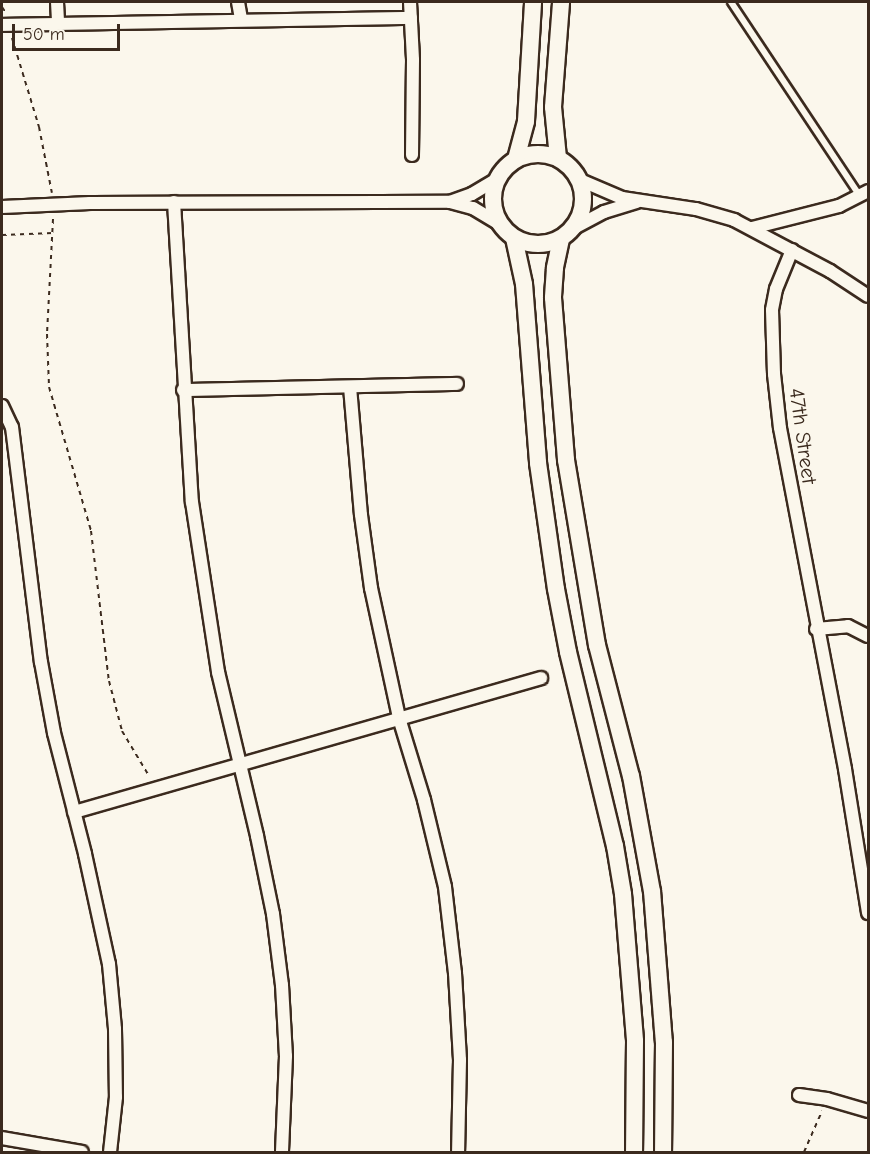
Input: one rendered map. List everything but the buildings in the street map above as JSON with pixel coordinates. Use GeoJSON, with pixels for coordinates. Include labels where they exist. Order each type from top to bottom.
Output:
{"type":"FeatureCollection","features":[{"type":"Feature","properties":{"kind":"street"},"geometry":{"type":"LineString","coordinates":[[57,2],[58,22]]}},
{"type":"Feature","properties":{"kind":"street"},"geometry":{"type":"LineString","coordinates":[[238,2],[241,19]]}},
{"type":"Feature","properties":{"kind":"street"},"geometry":{"type":"LineString","coordinates":[[410,2],[413,60],[412,155]]}},
{"type":"Feature","properties":{"kind":"street"},"geometry":{"type":"LineString","coordinates":[[450,202],[472,194],[497,179],[516,159],[526,122],[533,2]]}},
{"type":"Feature","properties":{"kind":"street"},"geometry":{"type":"LineString","coordinates":[[558,158],[553,107],[561,2]]}},
{"type":"Feature","properties":{"kind":"street"},"geometry":{"type":"LineString","coordinates":[[5,25],[58,22],[411,18]]}},
{"type":"Feature","properties":{"kind":"street"},"geometry":{"type":"LineString","coordinates":[[516,159],[536,153],[558,158],[570,166],[580,180],[583,189],[583,210],[567,233],[555,268],[553,298],[566,460],[597,645],[631,776],[652,891],[664,1042],[663,1152]]}},
{"type":"Feature","properties":{"kind":"street"},"geometry":{"type":"LineString","coordinates":[[497,179],[493,198],[501,225]]}},
{"type":"Feature","properties":{"kind":"street"},"geometry":{"type":"LineString","coordinates":[[580,180],[607,193],[637,202],[696,209],[752,228],[868,296]]}},
{"type":"Feature","properties":{"kind":"street"},"geometry":{"type":"LineString","coordinates":[[752,228],[839,206],[865,194]]}},
{"type":"Feature","properties":{"kind":"street"},"geometry":{"type":"LineString","coordinates":[[174,202],[183,390],[192,502],[218,672],[238,764],[258,836],[273,914],[282,985],[286,1056],[282,1152]]}},
{"type":"Feature","properties":{"kind":"street"},"geometry":{"type":"LineString","coordinates":[[2,207],[174,202],[450,202],[473,208],[501,225],[514,238],[537,245],[567,233],[604,212],[637,202]]}},
{"type":"Feature","properties":{"kind":"street"},"geometry":{"type":"LineString","coordinates":[[514,238],[524,284],[538,463],[556,590],[568,652],[615,846],[623,894],[635,1041],[634,1152]]}},
{"type":"Feature","properties":{"kind":"street","name":"47th Street"},"geometry":{"type":"LineString","coordinates":[[792,250],[776,289],[772,310],[774,375],[785,458],[816,629],[845,769],[868,913]]}},
{"type":"Feature","properties":{"kind":"street"},"geometry":{"type":"LineString","coordinates":[[183,390],[457,384]]}},
{"type":"Feature","properties":{"kind":"street"},"geometry":{"type":"LineString","coordinates":[[350,387],[361,515],[371,588],[399,718],[424,800],[445,887],[455,973],[460,1060],[458,1152]]}},
{"type":"Feature","properties":{"kind":"street"},"geometry":{"type":"LineString","coordinates":[[2,406],[12,427],[41,662],[54,733],[109,964],[115,1029],[116,1097],[110,1152]]}},
{"type":"Feature","properties":{"kind":"street"},"geometry":{"type":"LineString","coordinates":[[816,629],[848,626],[868,636]]}},
{"type":"Feature","properties":{"kind":"street"},"geometry":{"type":"LineString","coordinates":[[74,813],[541,678]]}},
{"type":"Feature","properties":{"kind":"street"},"geometry":{"type":"LineString","coordinates":[[799,1095],[827,1099],[868,1111]]}},
{"type":"Feature","properties":{"kind":"street"},"geometry":{"type":"LineString","coordinates":[[2,1138],[82,1152]]}},
{"type":"Feature","properties":{"kind":"lane"},"geometry":{"type":"LineString","coordinates":[[731,2],[865,194]]}},
{"type":"Feature","properties":{"kind":"path"},"geometry":{"type":"LineString","coordinates":[[2,7],[5,8],[5,25],[39,127],[54,204],[47,334],[49,387],[91,531],[109,681],[122,730],[137,760],[157,788]]}},
{"type":"Feature","properties":{"kind":"path"},"geometry":{"type":"LineString","coordinates":[[2,235],[53,233]]}},
{"type":"Feature","properties":{"kind":"path"},"geometry":{"type":"LineString","coordinates":[[804,1152],[827,1099]]}}]}
